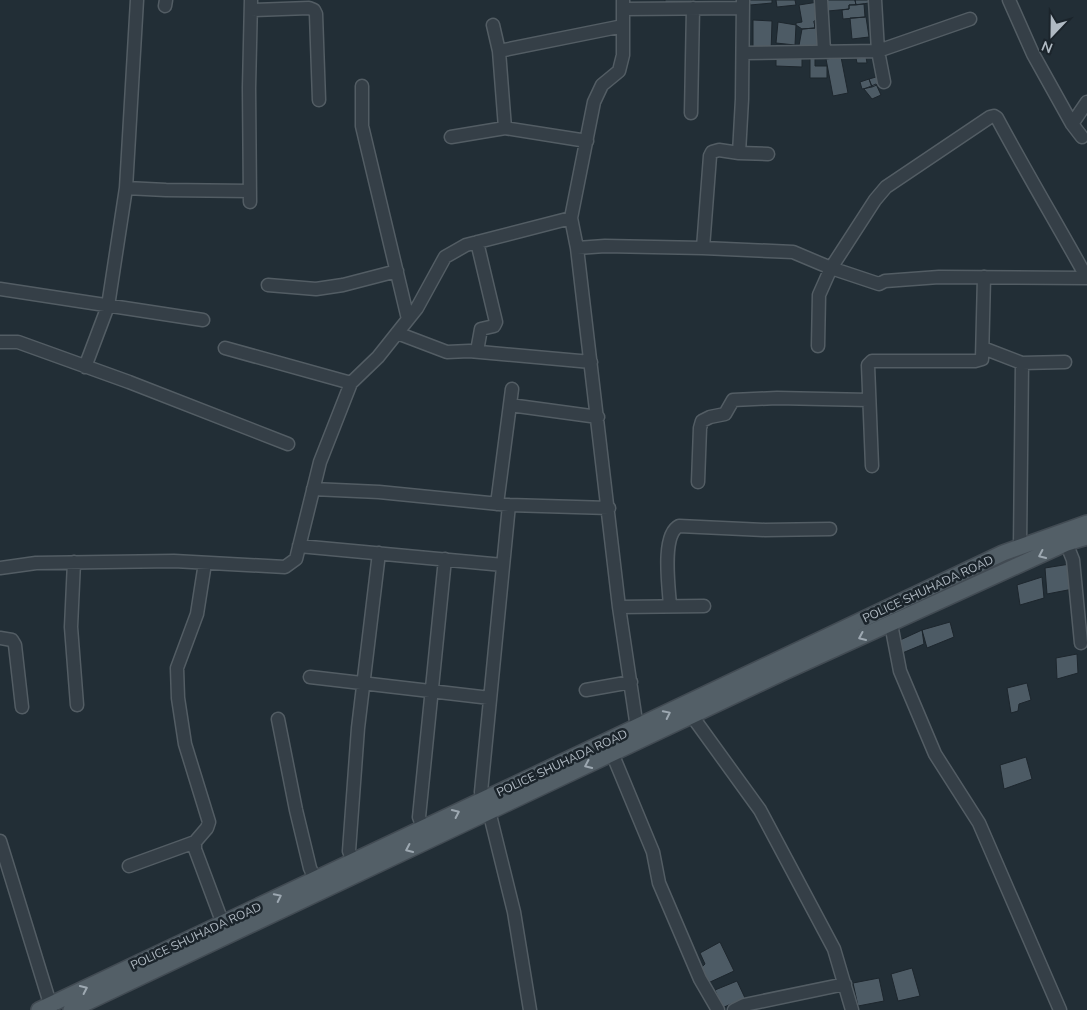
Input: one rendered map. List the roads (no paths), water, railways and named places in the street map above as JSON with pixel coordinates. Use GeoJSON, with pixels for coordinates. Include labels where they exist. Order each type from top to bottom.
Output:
{"type":"FeatureCollection","features":[{"type":"Feature","properties":{"kind":"main road","name":"POLICE SHUHADA ROAD"},"geometry":{"type":"LineString","coordinates":[[505,797],[637,728],[780,667],[891,624],[1064,537],[1087,523]]}},
{"type":"Feature","properties":{"kind":"main road","name":"POLICE SHUHADA ROAD"},"geometry":{"type":"LineString","coordinates":[[71,1010],[226,938],[487,805],[612,753],[692,716],[780,667],[1003,553],[1064,537],[1087,537]]}},
{"type":"Feature","properties":{"kind":"main road","name":"POLICE SHUHADA ROAD"},"geometry":{"type":"LineString","coordinates":[[47,1008],[424,828],[487,805]]}},
{"type":"Feature","properties":{"kind":"street"},"geometry":{"type":"LineString","coordinates":[[85,367],[108,306],[126,188],[136,0]]}},
{"type":"Feature","properties":{"kind":"street"},"geometry":{"type":"LineString","coordinates":[[821,0],[824,51]]}},
{"type":"Feature","properties":{"kind":"street"},"geometry":{"type":"LineString","coordinates":[[875,0],[878,50],[884,82]]}},
{"type":"Feature","properties":{"kind":"street"},"geometry":{"type":"LineString","coordinates":[[1009,0],[1033,54],[1072,124],[1082,137]]}},
{"type":"Feature","properties":{"kind":"street"},"geometry":{"type":"LineString","coordinates":[[637,728],[619,606],[598,416],[577,248],[571,218],[594,102],[602,85],[619,71],[624,55],[623,4],[693,8],[743,4],[739,153]]}},
{"type":"Feature","properties":{"kind":"street"},"geometry":{"type":"LineString","coordinates":[[126,188],[250,197],[249,88],[251,5],[309,8],[314,10],[316,14],[319,100]]}},
{"type":"Feature","properties":{"kind":"street"},"geometry":{"type":"LineString","coordinates":[[691,113],[693,8]]}},
{"type":"Feature","properties":{"kind":"street"},"geometry":{"type":"LineString","coordinates":[[743,53],[878,50],[970,19]]}},
{"type":"Feature","properties":{"kind":"street"},"geometry":{"type":"LineString","coordinates":[[492,25],[499,51],[505,128]]}},
{"type":"Feature","properties":{"kind":"street"},"geometry":{"type":"LineString","coordinates":[[499,51],[623,26]]}},
{"type":"Feature","properties":{"kind":"street"},"geometry":{"type":"LineString","coordinates":[[362,86],[362,126],[408,319]]}},
{"type":"Feature","properties":{"kind":"street"},"geometry":{"type":"LineString","coordinates":[[1072,124],[1087,102]]}},
{"type":"Feature","properties":{"kind":"street"},"geometry":{"type":"LineString","coordinates":[[577,248],[605,246],[793,252],[831,268],[879,284],[884,281],[939,278],[1087,278],[1049,208],[1025,171],[997,118],[994,116],[990,117],[886,188],[875,200],[831,268],[819,295],[818,346]]}},
{"type":"Feature","properties":{"kind":"street"},"geometry":{"type":"LineString","coordinates":[[451,137],[505,128],[586,141]]}},
{"type":"Feature","properties":{"kind":"street"},"geometry":{"type":"LineString","coordinates":[[702,248],[710,156],[712,152],[719,150],[768,154]]}},
{"type":"Feature","properties":{"kind":"street"},"geometry":{"type":"LineString","coordinates":[[0,568],[36,563],[74,562],[174,562],[285,567],[296,559],[320,462],[351,383],[378,357],[417,308],[445,257],[466,245],[571,218]]}},
{"type":"Feature","properties":{"kind":"street"},"geometry":{"type":"LineString","coordinates":[[477,242],[496,322],[490,328],[481,329],[477,352]]}},
{"type":"Feature","properties":{"kind":"street"},"geometry":{"type":"LineString","coordinates":[[268,285],[316,289],[343,285],[397,271]]}},
{"type":"Feature","properties":{"kind":"street"},"geometry":{"type":"LineString","coordinates":[[872,466],[868,365],[872,361],[975,361],[982,359],[984,277]]}},
{"type":"Feature","properties":{"kind":"street"},"geometry":{"type":"LineString","coordinates":[[0,289],[203,320]]}},
{"type":"Feature","properties":{"kind":"street"},"geometry":{"type":"LineString","coordinates":[[397,333],[447,352],[477,352],[591,362]]}},
{"type":"Feature","properties":{"kind":"street"},"geometry":{"type":"LineString","coordinates":[[0,342],[18,342],[129,382],[288,444]]}},
{"type":"Feature","properties":{"kind":"street"},"geometry":{"type":"LineString","coordinates":[[226,348],[351,383]]}},
{"type":"Feature","properties":{"kind":"street"},"geometry":{"type":"LineString","coordinates":[[983,348],[1022,363],[1065,362]]}},
{"type":"Feature","properties":{"kind":"street"},"geometry":{"type":"LineString","coordinates":[[1020,547],[1022,363]]}},
{"type":"Feature","properties":{"kind":"street"},"geometry":{"type":"LineString","coordinates":[[512,389],[503,505],[503,565],[481,792],[487,805],[514,912],[530,1010]]}},
{"type":"Feature","properties":{"kind":"street"},"geometry":{"type":"LineString","coordinates":[[698,482],[700,428],[702,421],[725,414],[733,400],[777,398],[869,400]]}},
{"type":"Feature","properties":{"kind":"street"},"geometry":{"type":"LineString","coordinates":[[510,405],[598,416]]}},
{"type":"Feature","properties":{"kind":"street"},"geometry":{"type":"LineString","coordinates":[[313,489],[379,492],[503,505],[609,508]]}},
{"type":"Feature","properties":{"kind":"street"},"geometry":{"type":"LineString","coordinates":[[670,606],[668,551],[670,535],[679,526],[765,530],[830,529]]}},
{"type":"Feature","properties":{"kind":"street"},"geometry":{"type":"LineString","coordinates":[[1064,537],[1073,560],[1080,643]]}},
{"type":"Feature","properties":{"kind":"street"},"geometry":{"type":"LineString","coordinates":[[299,546],[503,565]]}},
{"type":"Feature","properties":{"kind":"street"},"geometry":{"type":"LineString","coordinates":[[354,861],[349,851],[358,728],[379,553]]}},
{"type":"Feature","properties":{"kind":"street"},"geometry":{"type":"LineString","coordinates":[[424,828],[419,817],[445,559]]}},
{"type":"Feature","properties":{"kind":"street"},"geometry":{"type":"LineString","coordinates":[[74,562],[71,627],[77,705]]}},
{"type":"Feature","properties":{"kind":"street"},"geometry":{"type":"LineString","coordinates":[[129,866],[195,842],[207,828],[209,822],[185,744],[178,698],[177,668],[197,614],[205,563]]}},
{"type":"Feature","properties":{"kind":"street"},"geometry":{"type":"LineString","coordinates":[[619,606],[704,606]]}},
{"type":"Feature","properties":{"kind":"street"},"geometry":{"type":"LineString","coordinates":[[891,624],[900,671],[935,754],[979,823],[1060,1010]]}},
{"type":"Feature","properties":{"kind":"street"},"geometry":{"type":"LineString","coordinates":[[0,638],[12,640],[15,646],[22,707]]}},
{"type":"Feature","properties":{"kind":"street"},"geometry":{"type":"LineString","coordinates":[[310,677],[490,698]]}},
{"type":"Feature","properties":{"kind":"street"},"geometry":{"type":"LineString","coordinates":[[586,690],[631,682]]}},
{"type":"Feature","properties":{"kind":"street"},"geometry":{"type":"LineString","coordinates":[[692,716],[760,810],[834,950],[852,1010]]}},
{"type":"Feature","properties":{"kind":"street"},"geometry":{"type":"LineString","coordinates":[[278,719],[296,810],[310,868],[315,879]]}},
{"type":"Feature","properties":{"kind":"street"},"geometry":{"type":"LineString","coordinates":[[612,753],[652,852],[659,883],[700,979],[718,1010]]}},
{"type":"Feature","properties":{"kind":"street"},"geometry":{"type":"LineString","coordinates":[[0,841],[47,1008]]}},
{"type":"Feature","properties":{"kind":"street"},"geometry":{"type":"LineString","coordinates":[[195,842],[195,849],[223,924]]}},
{"type":"Feature","properties":{"kind":"street"},"geometry":{"type":"LineString","coordinates":[[734,1010],[744,1005],[845,984]]}}]}
